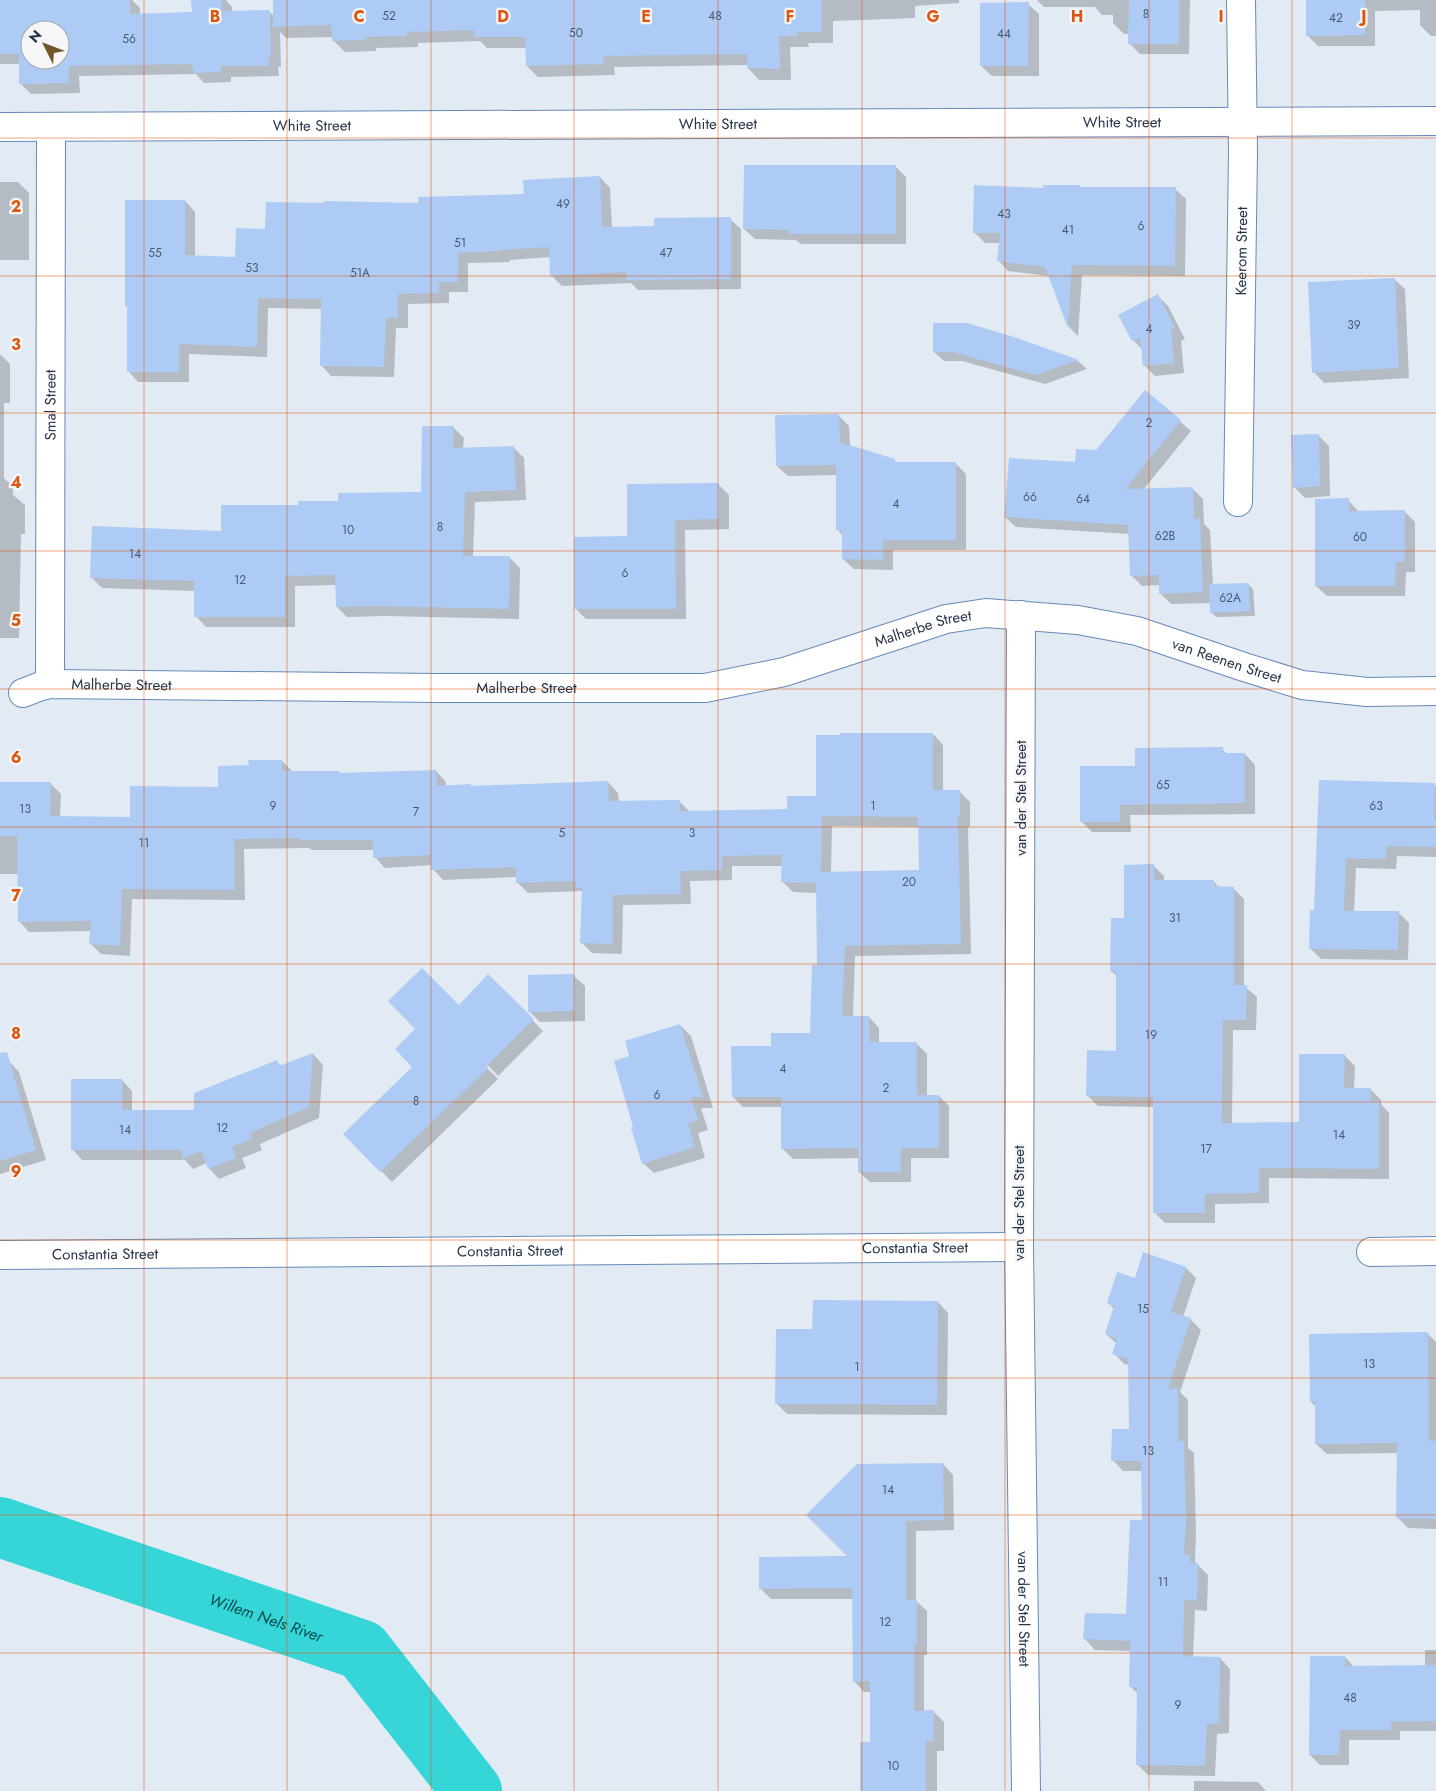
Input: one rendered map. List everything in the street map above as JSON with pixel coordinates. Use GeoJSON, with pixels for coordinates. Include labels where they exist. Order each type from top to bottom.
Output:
{"type":"FeatureCollection","features":[{"type":"Feature","properties":{"kind":"street","name":"Keerom Street"},"geometry":{"type":"LineString","coordinates":[[1238,502],[1243,152],[1241,0]]}},
{"type":"Feature","properties":{"kind":"street","name":"White Street"},"geometry":{"type":"LineString","coordinates":[[0,127],[1436,121]]}},
{"type":"Feature","properties":{"kind":"street","name":"Smal Street"},"geometry":{"type":"LineString","coordinates":[[50,684],[52,126]]}},
{"type":"Feature","properties":{"kind":"street","name":"Malherbe Street"},"geometry":{"type":"LineString","coordinates":[[23,693],[50,684],[437,688],[705,688],[784,672],[946,619],[986,614],[1021,616]]}},
{"type":"Feature","properties":{"kind":"street","name":"van Reenen Street"},"geometry":{"type":"LineString","coordinates":[[1021,616],[1078,620],[1137,631],[1302,685],[1367,692],[1436,691]]}},
{"type":"Feature","properties":{"kind":"street","name":"van der Stel Street"},"geometry":{"type":"LineString","coordinates":[[1021,616],[1019,1247],[1026,1791]]}},
{"type":"Feature","properties":{"kind":"street","name":"Constantia Street"},"geometry":{"type":"LineString","coordinates":[[0,1255],[1019,1247]]}},
{"type":"Feature","properties":{"kind":"street"},"geometry":{"type":"LineString","coordinates":[[1371,1252],[1436,1251]]}},
{"type":"Feature","properties":{"kind":"building"},"geometry":{"type":"Polygon","coordinates":[[[0,0],[130,0],[130,14],[192,12],[191,0],[222,0],[222,11],[270,10],[271,57],[268,57],[269,66],[221,66],[221,72],[193,73],[192,64],[70,66],[70,20],[20,20],[20,70],[69,70],[69,83],[19,84],[19,54],[0,54],[0,0]]]}},
{"type":"Feature","properties":{"kind":"building"},"geometry":{"type":"Polygon","coordinates":[[[273,0],[822,0],[822,32],[797,32],[798,36],[779,36],[780,69],[747,68],[747,54],[603,56],[604,64],[526,66],[525,37],[474,37],[474,30],[407,32],[407,36],[365,37],[365,40],[332,41],[331,25],[273,27],[273,0]]]}},
{"type":"Feature","properties":{"kind":"building"},"geometry":{"type":"Polygon","coordinates":[[[1129,0],[1179,0],[1179,44],[1128,44],[1129,0]]]}},
{"type":"Feature","properties":{"kind":"building"},"geometry":{"type":"Polygon","coordinates":[[[1306,0],[1365,0],[1365,35],[1306,36],[1306,0]]]}},
{"type":"Feature","properties":{"kind":"building"},"geometry":{"type":"Polygon","coordinates":[[[1029,2],[1028,66],[980,66],[980,3],[1029,2]]]}},
{"type":"Feature","properties":{"kind":"building"},"geometry":{"type":"Polygon","coordinates":[[[744,165],[896,165],[896,234],[789,234],[789,230],[743,229],[744,165]]]}},
{"type":"Feature","properties":{"kind":"building"},"geometry":{"type":"Polygon","coordinates":[[[600,176],[602,227],[654,226],[654,218],[731,217],[731,279],[626,280],[626,272],[550,276],[549,247],[458,253],[458,282],[439,282],[439,293],[398,294],[398,318],[386,318],[384,367],[320,366],[321,299],[258,298],[257,347],[179,344],[179,372],[127,372],[125,200],[185,200],[185,255],[235,257],[236,228],[265,229],[266,202],[418,203],[418,197],[524,194],[523,180],[600,176]]]}},
{"type":"Feature","properties":{"kind":"building"},"geometry":{"type":"Polygon","coordinates":[[[974,185],[1043,188],[1043,185],[1176,187],[1175,266],[1072,265],[1068,328],[1045,267],[997,261],[1000,233],[973,233],[974,185]]]}},
{"type":"Feature","properties":{"kind":"building"},"geometry":{"type":"Polygon","coordinates":[[[1395,278],[1399,368],[1312,373],[1308,282],[1395,278]]]}},
{"type":"Feature","properties":{"kind":"building"},"geometry":{"type":"Polygon","coordinates":[[[1158,294],[1175,328],[1171,330],[1174,363],[1143,366],[1140,338],[1132,341],[1118,315],[1158,294]]]}},
{"type":"Feature","properties":{"kind":"building"},"geometry":{"type":"Polygon","coordinates":[[[933,323],[967,323],[1079,360],[1035,375],[952,352],[933,352],[933,323]]]}},
{"type":"Feature","properties":{"kind":"building"},"geometry":{"type":"Polygon","coordinates":[[[1145,390],[1181,420],[1125,489],[1193,487],[1194,519],[1200,518],[1203,592],[1159,594],[1159,575],[1130,576],[1128,525],[1004,517],[1009,458],[1075,462],[1076,449],[1096,450],[1145,390]]]}},
{"type":"Feature","properties":{"kind":"building"},"geometry":{"type":"Polygon","coordinates":[[[839,414],[840,442],[895,459],[894,462],[956,462],[956,540],[883,540],[883,560],[842,559],[842,531],[836,530],[836,465],[776,466],[775,415],[839,414]]]}},
{"type":"Feature","properties":{"kind":"building"},"geometry":{"type":"Polygon","coordinates":[[[422,426],[454,426],[453,448],[514,446],[516,490],[465,492],[463,556],[510,556],[509,609],[336,607],[335,575],[285,576],[285,617],[194,617],[194,581],[90,578],[92,526],[221,531],[221,505],[298,505],[298,501],[338,501],[338,493],[421,492],[422,426]]]}},
{"type":"Feature","properties":{"kind":"building"},"geometry":{"type":"Polygon","coordinates":[[[1319,434],[1320,486],[1293,488],[1291,435],[1319,434]]]}},
{"type":"Feature","properties":{"kind":"building"},"geometry":{"type":"Polygon","coordinates":[[[719,483],[719,519],[675,520],[676,609],[574,609],[574,537],[627,536],[627,484],[719,483]]]}},
{"type":"Feature","properties":{"kind":"building"},"geometry":{"type":"Polygon","coordinates":[[[1349,498],[1349,511],[1405,510],[1405,562],[1396,562],[1395,586],[1315,586],[1315,499],[1349,498]]]}},
{"type":"Feature","properties":{"kind":"building"},"geometry":{"type":"Polygon","coordinates":[[[1249,583],[1250,611],[1210,613],[1209,584],[1249,583]]]}},
{"type":"Feature","properties":{"kind":"building"},"geometry":{"type":"Polygon","coordinates":[[[840,733],[933,733],[933,790],[960,790],[960,817],[958,817],[961,944],[845,946],[842,1016],[869,1016],[870,1042],[917,1042],[917,1095],[939,1095],[939,1148],[901,1148],[901,1172],[858,1172],[858,1148],[781,1149],[781,1097],[732,1097],[731,1046],[771,1046],[771,1033],[810,1033],[812,965],[817,965],[816,883],[781,882],[782,855],[722,856],[722,870],[680,871],[681,894],[613,895],[613,944],[580,943],[582,888],[576,888],[576,881],[516,883],[516,867],[431,870],[431,855],[373,858],[373,840],[234,839],[235,890],[122,889],[120,946],[89,944],[91,921],[18,922],[17,836],[0,836],[0,782],[51,782],[50,816],[130,817],[130,786],[218,787],[218,766],[249,765],[248,760],[282,760],[282,771],[339,771],[339,773],[436,770],[437,786],[608,781],[609,801],[680,800],[680,811],[787,809],[787,796],[816,796],[816,735],[840,735],[840,733]],[[822,816],[821,872],[919,870],[918,817],[822,816]]]}},
{"type":"Feature","properties":{"kind":"building"},"geometry":{"type":"Polygon","coordinates":[[[1223,747],[1223,753],[1245,753],[1245,803],[1120,805],[1120,822],[1080,822],[1080,766],[1135,766],[1135,748],[1223,747]]]}},
{"type":"Feature","properties":{"kind":"building"},"geometry":{"type":"Polygon","coordinates":[[[1319,780],[1435,783],[1434,819],[1436,819],[1436,847],[1386,846],[1386,859],[1346,858],[1344,911],[1399,911],[1398,950],[1309,949],[1310,910],[1314,910],[1319,780]]]}},
{"type":"Feature","properties":{"kind":"building"},"geometry":{"type":"Polygon","coordinates":[[[1154,864],[1154,880],[1214,880],[1214,886],[1234,887],[1234,985],[1247,985],[1246,1020],[1223,1020],[1222,1123],[1299,1122],[1299,1054],[1345,1054],[1344,1088],[1371,1088],[1370,1101],[1379,1101],[1379,1169],[1259,1168],[1259,1193],[1205,1194],[1205,1213],[1153,1213],[1153,1097],[1086,1096],[1087,1050],[1116,1051],[1116,972],[1110,971],[1111,918],[1124,918],[1124,865],[1154,864]]]}},
{"type":"Feature","properties":{"kind":"building"},"geometry":{"type":"Polygon","coordinates":[[[422,968],[459,1005],[488,974],[534,1019],[487,1066],[488,1068],[380,1172],[343,1134],[412,1067],[395,1049],[415,1029],[388,1001],[422,968]]]}},
{"type":"Feature","properties":{"kind":"building"},"geometry":{"type":"Polygon","coordinates":[[[574,974],[575,1011],[528,1012],[528,975],[574,974]]]}},
{"type":"Feature","properties":{"kind":"building"},"geometry":{"type":"Polygon","coordinates":[[[680,1024],[703,1097],[691,1097],[698,1120],[688,1123],[695,1147],[642,1164],[614,1061],[629,1056],[625,1041],[680,1024]]]}},
{"type":"Feature","properties":{"kind":"building"},"geometry":{"type":"Polygon","coordinates":[[[7,1052],[36,1150],[0,1161],[0,1053],[7,1052]]]}},
{"type":"Feature","properties":{"kind":"building"},"geometry":{"type":"Polygon","coordinates":[[[313,1053],[309,1107],[250,1133],[252,1139],[232,1147],[236,1158],[208,1169],[201,1151],[182,1159],[182,1150],[71,1150],[71,1079],[122,1079],[122,1110],[194,1110],[194,1093],[277,1060],[279,1066],[313,1053]]]}},
{"type":"Feature","properties":{"kind":"building"},"geometry":{"type":"Polygon","coordinates":[[[1143,1252],[1186,1267],[1171,1312],[1191,1318],[1168,1389],[1178,1388],[1178,1442],[1184,1441],[1186,1522],[1184,1555],[1190,1555],[1190,1562],[1198,1563],[1197,1601],[1184,1600],[1183,1656],[1220,1657],[1219,1723],[1207,1724],[1205,1766],[1136,1765],[1137,1687],[1129,1687],[1130,1641],[1083,1639],[1085,1613],[1126,1614],[1130,1520],[1142,1520],[1141,1461],[1111,1461],[1112,1429],[1129,1429],[1128,1359],[1112,1354],[1117,1339],[1105,1334],[1114,1306],[1107,1303],[1117,1272],[1135,1278],[1143,1252]]]}},
{"type":"Feature","properties":{"kind":"building"},"geometry":{"type":"Polygon","coordinates":[[[813,1300],[938,1301],[937,1405],[775,1404],[776,1329],[812,1329],[813,1300]]]}},
{"type":"Feature","properties":{"kind":"building"},"geometry":{"type":"Polygon","coordinates":[[[1428,1332],[1429,1441],[1436,1441],[1436,1519],[1396,1518],[1397,1443],[1315,1444],[1315,1402],[1310,1402],[1309,1334],[1428,1332]]]}},
{"type":"Feature","properties":{"kind":"building"},"geometry":{"type":"Polygon","coordinates":[[[943,1463],[944,1520],[906,1521],[906,1600],[917,1600],[917,1644],[914,1644],[914,1711],[934,1710],[934,1741],[926,1741],[926,1791],[860,1791],[860,1742],[870,1742],[870,1681],[853,1682],[852,1588],[759,1589],[759,1557],[847,1556],[806,1515],[857,1464],[943,1463]]]}},
{"type":"Feature","properties":{"kind":"building"},"geometry":{"type":"Polygon","coordinates":[[[1310,1656],[1345,1656],[1345,1666],[1436,1665],[1436,1721],[1391,1722],[1391,1730],[1340,1730],[1339,1755],[1309,1755],[1310,1656]]]}},
{"type":"Feature","properties":{"kind":"waterway","name":"Willem Nels River"},"geometry":{"type":"LineString","coordinates":[[0,1527],[362,1650],[472,1791]]}}]}
